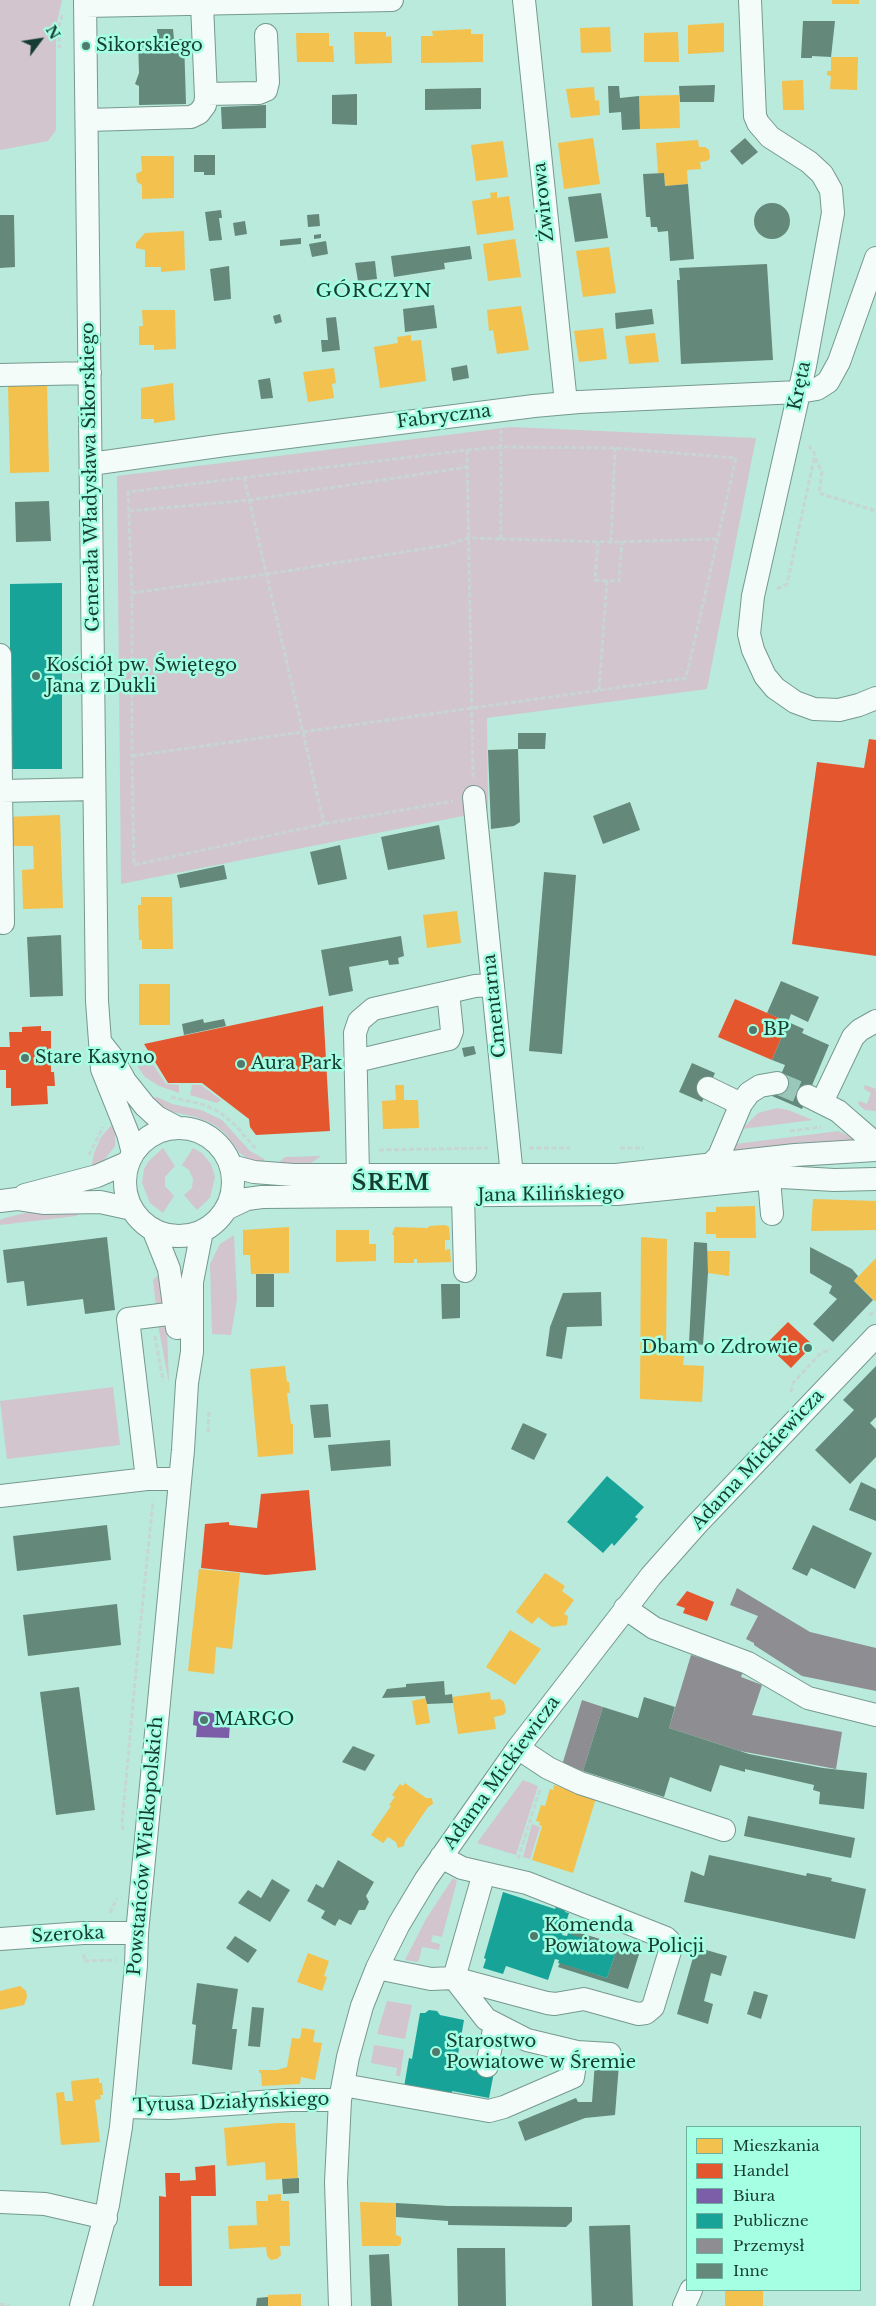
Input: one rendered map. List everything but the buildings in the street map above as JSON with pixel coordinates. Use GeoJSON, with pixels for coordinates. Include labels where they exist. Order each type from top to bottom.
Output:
{"type":"FeatureCollection","features":[{"type":"Feature","properties":{"kind":"street"},"geometry":{"type":"LineString","coordinates":[[78,5],[392,0]]}},
{"type":"Feature","properties":{"kind":"street","name":"Żwirowa"},"geometry":{"type":"LineString","coordinates":[[524,0],[566,403]]}},
{"type":"Feature","properties":{"kind":"street","name":"Kręta"},"geometry":{"type":"LineString","coordinates":[[750,0],[755,116],[758,124],[770,137],[817,168],[827,180],[832,195],[830,229],[799,392],[750,608],[749,634],[753,650],[765,676],[775,688],[803,706],[839,710],[860,705],[876,698]]}},
{"type":"Feature","properties":{"kind":"street"},"geometry":{"type":"LineString","coordinates":[[87,120],[191,117],[202,110],[206,94],[202,4]]}},
{"type":"Feature","properties":{"kind":"street","name":"Generała Władysława Sikorskiego"},"geometry":{"type":"LineString","coordinates":[[78,5],[87,120],[97,993],[102,1068],[118,1110],[131,1157]]}},
{"type":"Feature","properties":{"kind":"street"},"geometry":{"type":"LineString","coordinates":[[206,94],[259,93],[266,90],[268,82],[266,35]]}},
{"type":"Feature","properties":{"kind":"street","name":"Fabryczna"},"geometry":{"type":"LineString","coordinates":[[91,464],[225,445],[566,403],[799,392],[823,386],[831,377],[850,334],[876,258]]}},
{"type":"Feature","properties":{"kind":"street"},"geometry":{"type":"LineString","coordinates":[[0,375],[90,374]]}},
{"type":"Feature","properties":{"kind":"street"},"geometry":{"type":"LineString","coordinates":[[0,655],[3,923]]}},
{"type":"Feature","properties":{"kind":"street"},"geometry":{"type":"LineString","coordinates":[[1,791],[94,789]]}},
{"type":"Feature","properties":{"kind":"street","name":"Cmentarna"},"geometry":{"type":"LineString","coordinates":[[475,805],[509,1149],[508,1186]]}},
{"type":"Feature","properties":{"kind":"street"},"geometry":{"type":"LineString","coordinates":[[358,1175],[356,1026],[363,1016],[374,1009],[493,984]]}},
{"type":"Feature","properties":{"kind":"street"},"geometry":{"type":"LineString","coordinates":[[356,1061],[449,1040],[452,1031],[448,992]]}},
{"type":"Feature","properties":{"kind":"street"},"geometry":{"type":"LineString","coordinates":[[876,1021],[860,1030],[853,1037],[815,1099],[838,1111],[876,1144]]}},
{"type":"Feature","properties":{"kind":"street","name":"Generała Władysława Sikorskiego"},"geometry":{"type":"LineString","coordinates":[[101,1043],[138,1098],[150,1112],[176,1127]]}},
{"type":"Feature","properties":{"kind":"street"},"geometry":{"type":"LineString","coordinates":[[709,1166],[719,1156],[742,1104],[754,1089],[766,1084],[777,1083]]}},
{"type":"Feature","properties":{"kind":"street"},"geometry":{"type":"LineString","coordinates":[[708,1088],[742,1104]]}},
{"type":"Feature","properties":{"kind":"street"},"geometry":{"type":"LineString","coordinates":[[9,1200],[32,1192],[97,1176],[131,1157],[151,1134],[176,1127],[194,1129],[210,1137],[223,1150],[232,1166],[234,1188],[226,1209],[220,1218],[202,1231],[178,1236],[153,1229],[132,1209],[125,1186],[131,1157]]}},
{"type":"Feature","properties":{"kind":"street","name":"Jana Kilińskiego"},"geometry":{"type":"LineString","coordinates":[[226,1209],[247,1199],[262,1196],[463,1197],[508,1186],[709,1166],[795,1155],[876,1150]]}},
{"type":"Feature","properties":{"kind":"street","name":"Jana Kilińskiego"},"geometry":{"type":"LineString","coordinates":[[232,1166],[244,1170],[271,1174],[358,1175],[617,1194],[794,1176],[824,1180],[876,1179]]}},
{"type":"Feature","properties":{"kind":"street"},"geometry":{"type":"LineString","coordinates":[[769,1178],[772,1214]]}},
{"type":"Feature","properties":{"kind":"street"},"geometry":{"type":"LineString","coordinates":[[463,1197],[465,1271]]}},
{"type":"Feature","properties":{"kind":"street"},"geometry":{"type":"LineString","coordinates":[[9,1200],[43,1203],[100,1202],[132,1209]]}},
{"type":"Feature","properties":{"kind":"street","name":"Powstańców Wielkopolskich"},"geometry":{"type":"LineString","coordinates":[[153,1229],[170,1269],[180,1355],[187,1383]]}},
{"type":"Feature","properties":{"kind":"street","name":"Powstańców Wielkopolskich"},"geometry":{"type":"LineString","coordinates":[[81,2306],[106,2218],[115,2169],[122,2107],[136,1965],[162,1479],[187,1383],[192,1352],[192,1282],[202,1231]]}},
{"type":"Feature","properties":{"kind":"street"},"geometry":{"type":"LineString","coordinates":[[0,1496],[162,1479],[128,1319],[176,1314]]}},
{"type":"Feature","properties":{"kind":"street","name":"Adama Mickiewicza"},"geometry":{"type":"LineString","coordinates":[[340,2306],[336,2182],[342,2092],[357,2023],[377,1968],[406,1911],[518,1748],[626,1608],[697,1524],[876,1336]]}},
{"type":"Feature","properties":{"kind":"street"},"geometry":{"type":"LineString","coordinates":[[626,1608],[654,1628],[748,1663],[808,1698],[876,1715]]}},
{"type":"Feature","properties":{"kind":"street"},"geometry":{"type":"LineString","coordinates":[[518,1748],[548,1768],[580,1783],[724,1830]]}},
{"type":"Feature","properties":{"kind":"street"},"geometry":{"type":"LineString","coordinates":[[377,1968],[431,1979],[454,1978],[547,2003],[565,2003],[584,1999],[642,2014],[650,2011],[653,2007],[670,1951],[670,1942],[662,1935],[527,1883],[462,1868],[441,1858]]}},
{"type":"Feature","properties":{"kind":"street"},"geometry":{"type":"LineString","coordinates":[[454,1978],[484,1873]]}},
{"type":"Feature","properties":{"kind":"street","name":"Szeroka"},"geometry":{"type":"LineString","coordinates":[[0,1939],[83,1933],[137,1934]]}},
{"type":"Feature","properties":{"kind":"street"},"geometry":{"type":"LineString","coordinates":[[454,1978],[486,2019],[527,2040],[577,2052],[610,2054]]}},
{"type":"Feature","properties":{"kind":"street"},"geometry":{"type":"LineString","coordinates":[[486,2066],[495,2024]]}},
{"type":"Feature","properties":{"kind":"street","name":"Tytusa Działyńskiego"},"geometry":{"type":"LineString","coordinates":[[122,2107],[182,2108],[290,2100],[342,2092],[483,2111],[496,2110],[569,2080],[574,2073],[577,2052]]}},
{"type":"Feature","properties":{"kind":"street"},"geometry":{"type":"LineString","coordinates":[[0,2202],[45,2204],[106,2218]]}},
{"type":"Feature","properties":{"kind":"street"},"geometry":{"type":"LineString","coordinates":[[684,2306],[691,2291]]}},
{"type":"Feature","properties":{"kind":"path"},"geometry":{"type":"LineString","coordinates":[[63,46],[59,47],[59,26],[78,5]]}},
{"type":"Feature","properties":{"kind":"path"},"geometry":{"type":"LineString","coordinates":[[500,422],[502,447],[501,539]]}},
{"type":"Feature","properties":{"kind":"path"},"geometry":{"type":"LineString","coordinates":[[775,590],[787,584],[815,454],[807,443]]}},
{"type":"Feature","properties":{"kind":"path"},"geometry":{"type":"LineString","coordinates":[[132,756],[471,707],[686,678],[716,539],[736,458],[615,448],[502,447],[467,450],[128,492],[132,593],[132,756],[134,865],[324,824],[475,805],[471,707],[467,450]]}},
{"type":"Feature","properties":{"kind":"path"},"geometry":{"type":"LineString","coordinates":[[611,542],[615,448]]}},
{"type":"Feature","properties":{"kind":"path"},"geometry":{"type":"LineString","coordinates":[[814,457],[822,472],[819,493],[876,512]]}},
{"type":"Feature","properties":{"kind":"path"},"geometry":{"type":"LineString","coordinates":[[129,511],[250,500],[467,467]]}},
{"type":"Feature","properties":{"kind":"path"},"geometry":{"type":"LineString","coordinates":[[244,477],[268,574],[324,824]]}},
{"type":"Feature","properties":{"kind":"path"},"geometry":{"type":"LineString","coordinates":[[132,593],[268,574],[447,545],[468,538],[598,542],[716,539]]}},
{"type":"Feature","properties":{"kind":"path"},"geometry":{"type":"LineString","coordinates":[[598,542],[595,580],[607,581],[619,581],[622,542]]}},
{"type":"Feature","properties":{"kind":"path"},"geometry":{"type":"LineString","coordinates":[[599,690],[607,581]]}},
{"type":"Feature","properties":{"kind":"path"},"geometry":{"type":"LineString","coordinates":[[138,1098],[151,1093],[161,1093],[177,1100],[214,1109],[236,1126],[251,1145],[263,1151]]}},
{"type":"Feature","properties":{"kind":"path"},"geometry":{"type":"LineString","coordinates":[[86,1162],[102,1128],[118,1110]]}},
{"type":"Feature","properties":{"kind":"path"},"geometry":{"type":"LineString","coordinates":[[358,1150],[570,1148]]}},
{"type":"Feature","properties":{"kind":"path"},"geometry":{"type":"LineString","coordinates":[[152,1316],[164,1385]]}},
{"type":"Feature","properties":{"kind":"path"},"geometry":{"type":"LineString","coordinates":[[124,1839],[122,1824],[154,1495],[162,1479]]}},
{"type":"Feature","properties":{"kind":"path"},"geometry":{"type":"LineString","coordinates":[[510,1857],[518,1859],[542,1785]]}},
{"type":"Feature","properties":{"kind":"path"},"geometry":{"type":"LineString","coordinates":[[108,1918],[119,1894]]}},
{"type":"Feature","properties":{"kind":"path"},"geometry":{"type":"LineString","coordinates":[[84,1952],[84,1961],[115,1959],[121,1964]]}},
{"type":"Feature","properties":{"kind":"path"},"geometry":{"type":"LineString","coordinates":[[0,2304],[9,2306]]}},
{"type":"Feature","properties":{"kind":"shaded area"},"geometry":{"type":"Polygon","coordinates":[[[0,0],[62,0],[56,27],[56,130],[48,141],[0,150],[0,0]]]}},
{"type":"Feature","properties":{"kind":"shaded area"},"geometry":{"type":"Polygon","coordinates":[[[511,427],[756,438],[707,689],[487,718],[488,811],[121,884],[117,476],[511,427]]]}},
{"type":"Feature","properties":{"kind":"shaded area"},"geometry":{"type":"Polygon","coordinates":[[[148,1057],[166,1084],[179,1085],[179,1093],[159,1086],[145,1077],[136,1064],[148,1057]]]}},
{"type":"Feature","properties":{"kind":"shaded area"},"geometry":{"type":"Polygon","coordinates":[[[192,1085],[201,1085],[221,1100],[217,1103],[190,1095],[192,1085]]]}},
{"type":"Feature","properties":{"kind":"shaded area"},"geometry":{"type":"Polygon","coordinates":[[[865,1085],[876,1089],[876,1111],[865,1110],[858,1104],[859,1101],[867,1104],[871,1093],[864,1089],[865,1085]]]}},
{"type":"Feature","properties":{"kind":"shaded area"},"geometry":{"type":"Polygon","coordinates":[[[157,1097],[172,1104],[201,1110],[222,1120],[250,1151],[264,1159],[264,1166],[251,1161],[240,1153],[225,1133],[213,1124],[196,1117],[164,1110],[149,1099],[157,1097]]]}},
{"type":"Feature","properties":{"kind":"shaded area"},"geometry":{"type":"Polygon","coordinates":[[[777,1108],[788,1110],[813,1120],[742,1129],[758,1113],[777,1108]]]}},
{"type":"Feature","properties":{"kind":"shaded area"},"geometry":{"type":"Polygon","coordinates":[[[115,1121],[115,1146],[102,1163],[91,1169],[94,1153],[101,1137],[115,1121]]]}},
{"type":"Feature","properties":{"kind":"shaded area"},"geometry":{"type":"Polygon","coordinates":[[[839,1131],[858,1141],[731,1156],[735,1144],[839,1131]]]}},
{"type":"Feature","properties":{"kind":"shaded area"},"geometry":{"type":"Polygon","coordinates":[[[163,1148],[175,1166],[165,1177],[165,1186],[174,1196],[163,1213],[150,1203],[142,1183],[144,1169],[148,1162],[163,1148]]]}},
{"type":"Feature","properties":{"kind":"shaded area"},"geometry":{"type":"Polygon","coordinates":[[[193,1148],[202,1153],[211,1164],[215,1177],[210,1198],[197,1210],[184,1195],[192,1188],[193,1179],[189,1170],[182,1165],[193,1148]]]}},
{"type":"Feature","properties":{"kind":"shaded area"},"geometry":{"type":"Polygon","coordinates":[[[321,1156],[308,1165],[278,1163],[285,1157],[321,1156]]]}},
{"type":"Feature","properties":{"kind":"shaded area"},"geometry":{"type":"Polygon","coordinates":[[[29,1212],[80,1213],[76,1216],[0,1225],[0,1220],[29,1212]]]}},
{"type":"Feature","properties":{"kind":"shaded area"},"geometry":{"type":"Polygon","coordinates":[[[234,1235],[237,1299],[231,1335],[212,1334],[210,1264],[220,1244],[234,1235]]]}},
{"type":"Feature","properties":{"kind":"shaded area"},"geometry":{"type":"Polygon","coordinates":[[[163,1275],[163,1303],[156,1306],[153,1280],[157,1276],[163,1275]]]}},
{"type":"Feature","properties":{"kind":"shaded area"},"geometry":{"type":"Polygon","coordinates":[[[158,1325],[164,1327],[167,1331],[169,1383],[158,1325]]]}},
{"type":"Feature","properties":{"kind":"shaded area"},"geometry":{"type":"Polygon","coordinates":[[[113,1387],[120,1445],[7,1459],[0,1401],[113,1387]]]}},
{"type":"Feature","properties":{"kind":"shaded area"},"geometry":{"type":"Polygon","coordinates":[[[523,1780],[538,1786],[516,1855],[477,1843],[523,1780]]]}},
{"type":"Feature","properties":{"kind":"shaded area"},"geometry":{"type":"Polygon","coordinates":[[[532,1824],[540,1827],[530,1859],[523,1857],[532,1824]]]}},
{"type":"Feature","properties":{"kind":"shaded area"},"geometry":{"type":"Polygon","coordinates":[[[453,1878],[457,1881],[442,1937],[433,1935],[431,1942],[440,1944],[439,1950],[422,1947],[417,1962],[405,1960],[426,1919],[453,1878]]]}},
{"type":"Feature","properties":{"kind":"shaded area"},"geometry":{"type":"Polygon","coordinates":[[[387,2001],[412,2005],[405,2039],[377,2034],[387,2001]]]}},
{"type":"Feature","properties":{"kind":"shaded area"},"geometry":{"type":"Polygon","coordinates":[[[374,2045],[404,2050],[400,2076],[396,2076],[397,2068],[371,2063],[374,2045]]]}},
{"type":"Feature","properties":{"kind":"tunnel"},"geometry":{"type":"LineString","coordinates":[[777,1083],[808,1096]]}},
{"type":"Feature","properties":{"kind":"place","name":"Sikorskiego"},"geometry":{"type":"Point","coordinates":[86,46]}},
{"type":"Feature","properties":{"kind":"place","name":"Kościół pw. Świętego Jana z Dukli"},"geometry":{"type":"Point","coordinates":[36,676]}},
{"type":"Feature","properties":{"kind":"place","name":"BP"},"geometry":{"type":"Point","coordinates":[753,1030]}},
{"type":"Feature","properties":{"kind":"place","name":"Stare Kasyno"},"geometry":{"type":"Point","coordinates":[25,1058]}},
{"type":"Feature","properties":{"kind":"place","name":"Aura Park"},"geometry":{"type":"Point","coordinates":[241,1064]}},
{"type":"Feature","properties":{"kind":"place","name":"Dbam o Zdrowie"},"geometry":{"type":"Point","coordinates":[808,1348]}},
{"type":"Feature","properties":{"kind":"place","name":"MARGO"},"geometry":{"type":"Point","coordinates":[204,1720]}},
{"type":"Feature","properties":{"kind":"place","name":"Komenda Powiatowa Policji"},"geometry":{"type":"Point","coordinates":[534,1936]}},
{"type":"Feature","properties":{"kind":"place","name":"Starostwo Powiatowe w Śremie"},"geometry":{"type":"Point","coordinates":[436,2052]}},
{"type":"Feature","properties":{"kind":"district","name":"GÓRCZYN"},"geometry":{"type":"Point","coordinates":[374,292]}},
{"type":"Feature","properties":{"kind":"district","name":"ŚREM"},"geometry":{"type":"Point","coordinates":[391,1184]}}]}
